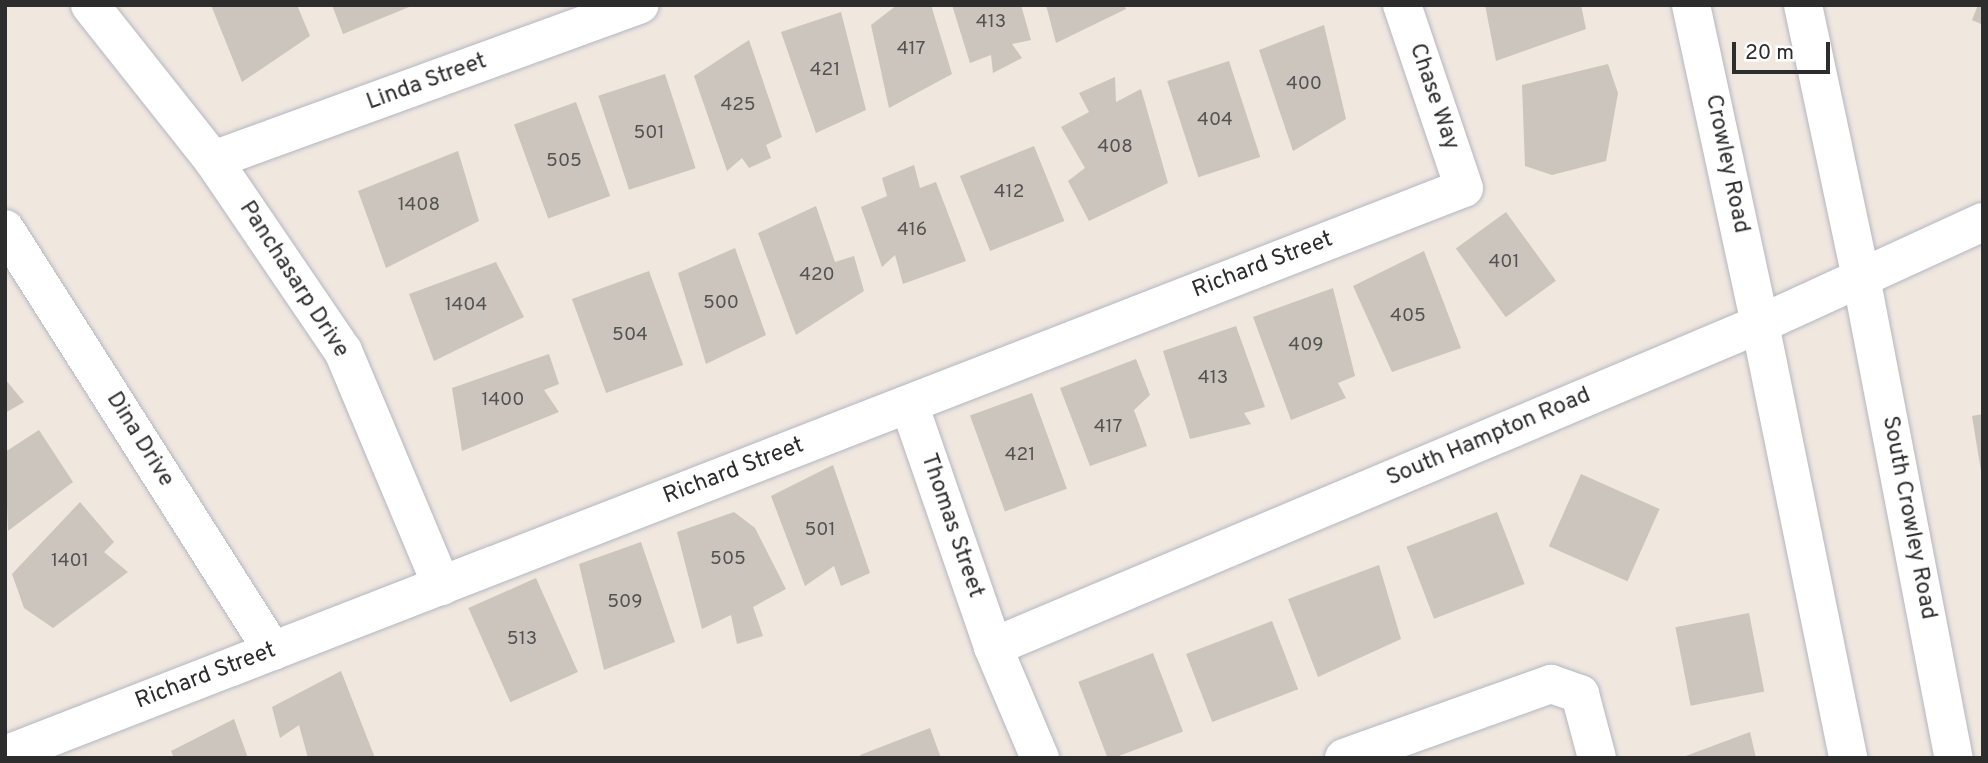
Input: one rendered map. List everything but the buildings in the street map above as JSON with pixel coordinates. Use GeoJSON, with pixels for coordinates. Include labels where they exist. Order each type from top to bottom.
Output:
{"type":"FeatureCollection","features":[{"type":"Feature","properties":{"kind":"street","name":"Panchasarp Drive"},"geometry":{"type":"LineString","coordinates":[[90,5],[214,160],[343,351],[442,586]]}},
{"type":"Feature","properties":{"kind":"street","name":"Linda Street"},"geometry":{"type":"LineString","coordinates":[[214,160],[639,5]]}},
{"type":"Feature","properties":{"kind":"street","name":"Chase Way"},"geometry":{"type":"LineString","coordinates":[[1402,5],[1464,188]]}},
{"type":"Feature","properties":{"kind":"street","name":"Crowley Road"},"geometry":{"type":"LineString","coordinates":[[1691,5],[1760,324]]}},
{"type":"Feature","properties":{"kind":"street"},"geometry":{"type":"LineString","coordinates":[[1803,5],[1861,277]]}},
{"type":"Feature","properties":{"kind":"street","name":"Richard Street"},"geometry":{"type":"LineString","coordinates":[[5,755],[1464,188]]}},
{"type":"Feature","properties":{"kind":"street","name":"South Hampton Road"},"geometry":{"type":"LineString","coordinates":[[993,647],[1760,324],[1983,222]]}},
{"type":"Feature","properties":{"kind":"street","name":"Dina Drive"},"geometry":{"type":"LineString","coordinates":[[5,229],[273,651]]}},
{"type":"Feature","properties":{"kind":"street","name":"South Crowley Road"},"geometry":{"type":"LineString","coordinates":[[1861,277],[1954,758]]}},
{"type":"Feature","properties":{"kind":"street"},"geometry":{"type":"LineString","coordinates":[[1760,324],[1848,758]]}},
{"type":"Feature","properties":{"kind":"street","name":"Thomas Street"},"geometry":{"type":"LineString","coordinates":[[909,404],[993,647],[1040,758]]}},
{"type":"Feature","properties":{"kind":"street"},"geometry":{"type":"LineString","coordinates":[[1344,758],[1551,684],[1580,694],[1597,758]]}}]}
